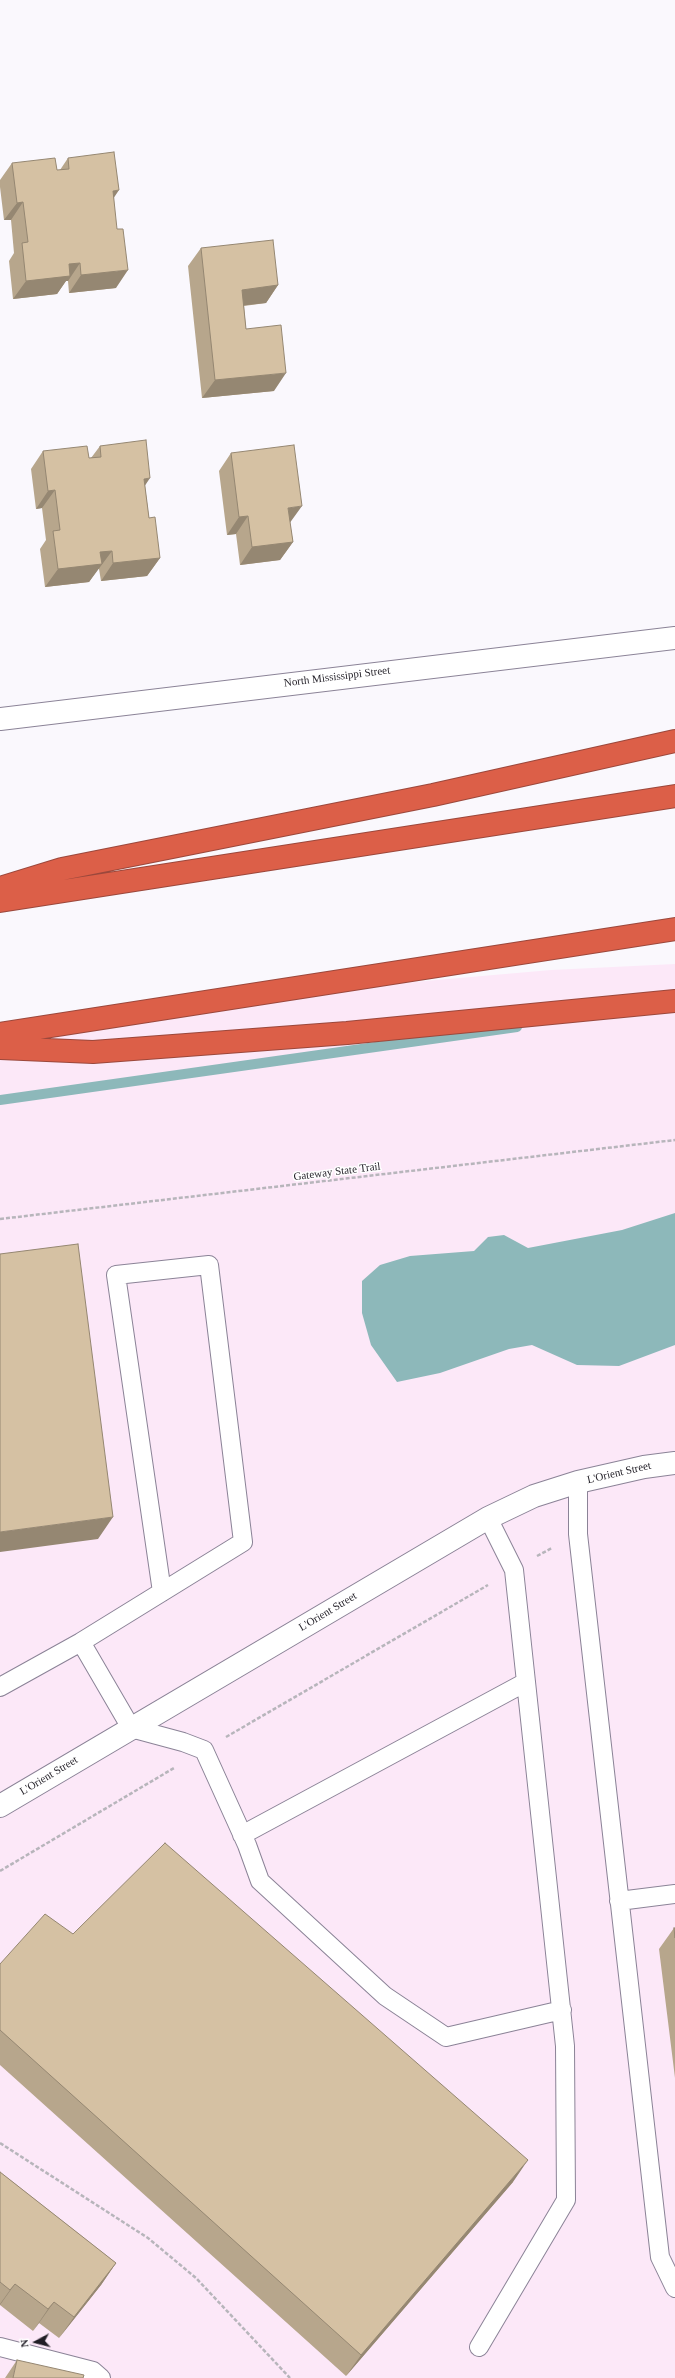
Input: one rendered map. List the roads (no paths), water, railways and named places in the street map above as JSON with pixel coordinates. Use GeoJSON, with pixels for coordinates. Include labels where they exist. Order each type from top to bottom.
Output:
{"type":"FeatureCollection","features":[{"type":"Feature","properties":{"kind":"highway"},"geometry":{"type":"LineString","coordinates":[[0,888],[62,869],[433,795],[675,741]]}},
{"type":"Feature","properties":{"kind":"highway"},"geometry":{"type":"LineString","coordinates":[[0,901],[675,796]]}},
{"type":"Feature","properties":{"kind":"highway"},"geometry":{"type":"LineString","coordinates":[[0,1034],[675,929]]}},
{"type":"Feature","properties":{"kind":"highway"},"geometry":{"type":"LineString","coordinates":[[0,1048],[93,1052],[347,1033],[675,1001]]}},
{"type":"Feature","properties":{"kind":"street","name":"North Mississippi Street"},"geometry":{"type":"LineString","coordinates":[[0,719],[675,638]]}},
{"type":"Feature","properties":{"kind":"street","name":"L'Orient Street"},"geometry":{"type":"LineString","coordinates":[[0,1806],[488,1518],[534,1496],[578,1482],[644,1467],[675,1462]]}},
{"type":"Feature","properties":{"kind":"lane"},"geometry":{"type":"LineString","coordinates":[[0,1687],[82,1642],[243,1542],[209,1265],[116,1275],[162,1592]]}},
{"type":"Feature","properties":{"kind":"lane"},"geometry":{"type":"LineString","coordinates":[[578,1482],[578,1534],[660,2257],[675,2288]]}},
{"type":"Feature","properties":{"kind":"lane"},"geometry":{"type":"LineString","coordinates":[[479,2347],[566,2200],[565,2046],[514,1570],[488,1518]]}},
{"type":"Feature","properties":{"kind":"lane"},"geometry":{"type":"LineString","coordinates":[[82,1642],[131,1728],[183,1742],[204,1750],[242,1835],[260,1882],[385,1996],[446,2037],[562,2010]]}},
{"type":"Feature","properties":{"kind":"lane"},"geometry":{"type":"LineString","coordinates":[[242,1835],[526,1682]]}},
{"type":"Feature","properties":{"kind":"lane"},"geometry":{"type":"LineString","coordinates":[[620,1902],[675,1894]]}},
{"type":"Feature","properties":{"kind":"lane"},"geometry":{"type":"LineString","coordinates":[[0,2347],[93,2371],[101,2378]]}},
{"type":"Feature","properties":{"kind":"water"},"geometry":{"type":"Polygon","coordinates":[[[675,1213],[675,1345],[619,1366],[577,1365],[532,1345],[509,1349],[440,1373],[397,1382],[371,1345],[362,1313],[362,1281],[380,1265],[410,1256],[474,1251],[488,1237],[504,1235],[528,1248],[622,1230],[675,1213]]]}},
{"type":"Feature","properties":{"kind":"waterway"},"geometry":{"type":"LineString","coordinates":[[0,1100],[517,1027]]}}]}
